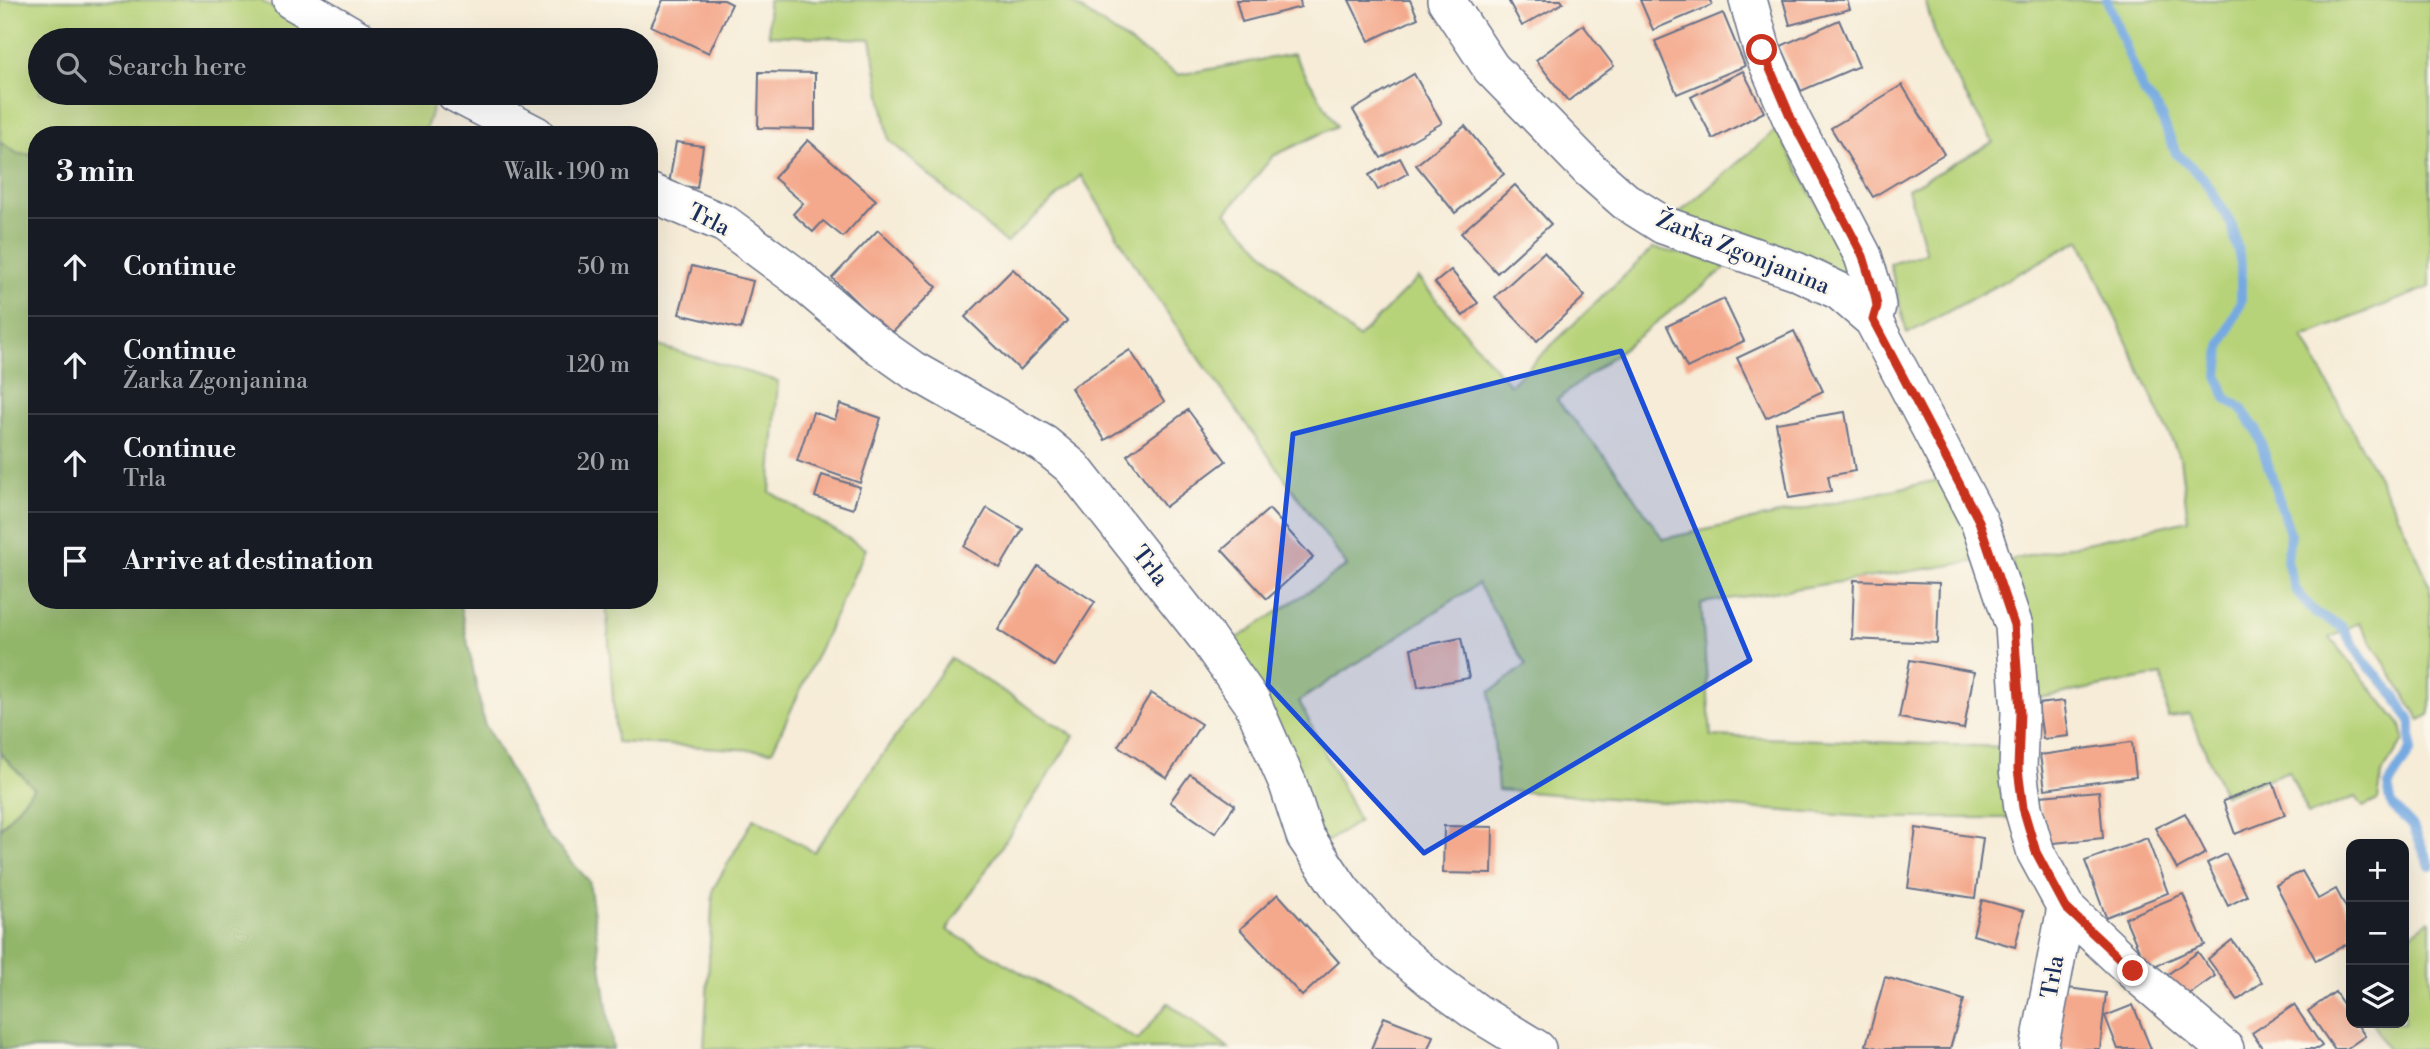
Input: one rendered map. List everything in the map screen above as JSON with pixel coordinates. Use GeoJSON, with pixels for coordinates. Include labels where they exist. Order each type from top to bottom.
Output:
{"type":"FeatureCollection","features":[{"type":"Feature","properties":{"kind":"street"},"geometry":{"type":"LineString","coordinates":[[291,0],[339,28]]}},
{"type":"Feature","properties":{"kind":"street","name":"Žarka Zgonjanina"},"geometry":{"type":"LineString","coordinates":[[1446,0],[1491,68],[1590,170],[1625,201],[1663,225],[1796,271],[1839,291],[1873,320],[1979,521],[2014,625],[2020,712],[2018,769],[2023,808],[2036,852],[2066,908]]}},
{"type":"Feature","properties":{"kind":"street"},"geometry":{"type":"LineString","coordinates":[[1748,0],[1762,50],[1791,118],[1863,256],[1877,306],[1873,320]]}},
{"type":"Feature","properties":{"kind":"street"},"geometry":{"type":"LineString","coordinates":[[478,105],[519,126]]}},
{"type":"Feature","properties":{"kind":"street","name":"Trla"},"geometry":{"type":"LineString","coordinates":[[658,196],[725,224],[794,275],[872,341],[913,370],[1044,444],[1072,467],[1207,638],[1252,702],[1288,783],[1305,836],[1342,891],[1390,945],[1432,980],[1475,1012],[1537,1049]]}},
{"type":"Feature","properties":{"kind":"street","name":"Trla"},"geometry":{"type":"LineString","coordinates":[[2039,1049],[2066,908]]}},
{"type":"Feature","properties":{"kind":"street","name":"Trla"},"geometry":{"type":"LineString","coordinates":[[2066,908],[2133,971],[2225,1049]]}},
{"type":"Feature","properties":{"kind":"highlighted area"},"geometry":{"type":"Polygon","coordinates":[[[1621,351],[1750,660],[1424,853],[1268,685],[1293,434],[1621,351]]]}},
{"type":"Feature","properties":{"kind":"green space"},"geometry":{"type":"Polygon","coordinates":[[[0,0],[260,0],[306,28],[28,28],[28,105],[433,106],[427,126],[28,126],[28,155],[18,154],[0,142],[0,0]]]}},
{"type":"Feature","properties":{"kind":"green space"},"geometry":{"type":"Polygon","coordinates":[[[768,0],[1067,0],[1178,75],[1293,54],[1337,126],[1273,156],[1226,213],[1295,284],[1358,338],[1418,278],[1510,385],[1653,248],[1731,264],[1557,400],[1617,471],[1663,539],[1943,479],[1978,561],[1701,603],[1711,736],[2004,747],[2008,818],[1879,818],[1498,790],[1490,692],[1526,665],[1478,584],[1299,701],[1359,821],[1325,843],[1227,645],[1347,566],[1146,283],[1081,175],[1006,243],[889,140],[871,39],[769,35],[768,0]]]}},
{"type":"Feature","properties":{"kind":"green space"},"geometry":{"type":"Polygon","coordinates":[[[1925,0],[2430,0],[2430,287],[2303,337],[2401,521],[2430,585],[2430,715],[2420,720],[2359,622],[2330,638],[2401,725],[2404,740],[2382,773],[2378,800],[2363,807],[2356,797],[2308,815],[2289,771],[2224,795],[2190,714],[2168,717],[2162,675],[2033,699],[2030,632],[2011,560],[2188,520],[2180,458],[2080,240],[1907,334],[1890,264],[1926,253],[1908,189],[1993,142],[1940,51],[1925,0]]]}},
{"type":"Feature","properties":{"kind":"green space"},"geometry":{"type":"Polygon","coordinates":[[[1777,129],[1858,282],[1851,287],[1820,260],[1745,241],[1677,215],[1777,129]]]}},
{"type":"Feature","properties":{"kind":"green space"},"geometry":{"type":"Polygon","coordinates":[[[0,142],[18,154],[28,155],[28,609],[461,609],[484,723],[544,832],[589,881],[613,1049],[0,1049],[0,829],[34,788],[0,753],[0,142]]]}},
{"type":"Feature","properties":{"kind":"green space"},"geometry":{"type":"Polygon","coordinates":[[[658,346],[778,381],[770,492],[866,549],[772,751],[616,742],[607,609],[658,609],[658,346]]]}},
{"type":"Feature","properties":{"kind":"green space"},"geometry":{"type":"Polygon","coordinates":[[[951,658],[1074,736],[947,930],[1138,1040],[1168,1003],[1229,1049],[704,1049],[713,889],[754,818],[814,852],[951,658]]]}},
{"type":"Feature","properties":{"kind":"green space"},"geometry":{"type":"Polygon","coordinates":[[[0,753],[34,788],[0,829],[0,753]]]}},
{"type":"Feature","properties":{"kind":"green space"},"geometry":{"type":"Polygon","coordinates":[[[2430,920],[2430,1049],[2388,1049],[2375,1028],[2409,1028],[2409,935],[2430,920]]]}},
{"type":"Feature","properties":{"kind":"building"},"geometry":{"type":"Polygon","coordinates":[[[663,0],[724,0],[732,4],[709,53],[651,26],[663,0]]]}},
{"type":"Feature","properties":{"kind":"building"},"geometry":{"type":"Polygon","coordinates":[[[1236,0],[1300,0],[1301,7],[1242,22],[1236,0]]]}},
{"type":"Feature","properties":{"kind":"building"},"geometry":{"type":"Polygon","coordinates":[[[1349,0],[1410,0],[1418,18],[1369,41],[1349,0]]]}},
{"type":"Feature","properties":{"kind":"building"},"geometry":{"type":"Polygon","coordinates":[[[1508,0],[1561,0],[1563,3],[1522,26],[1508,0]]]}},
{"type":"Feature","properties":{"kind":"building"},"geometry":{"type":"Polygon","coordinates":[[[1640,0],[1710,0],[1712,5],[1653,30],[1640,0]]]}},
{"type":"Feature","properties":{"kind":"building"},"geometry":{"type":"Polygon","coordinates":[[[1783,0],[1847,0],[1850,9],[1790,25],[1783,0]]]}},
{"type":"Feature","properties":{"kind":"building"},"geometry":{"type":"Polygon","coordinates":[[[1723,13],[1745,66],[1677,94],[1655,41],[1723,13]]]}},
{"type":"Feature","properties":{"kind":"building"},"geometry":{"type":"Polygon","coordinates":[[[1839,20],[1859,66],[1801,91],[1781,46],[1839,20]]]}},
{"type":"Feature","properties":{"kind":"building"},"geometry":{"type":"Polygon","coordinates":[[[1583,25],[1614,66],[1568,101],[1536,60],[1583,25]]]}},
{"type":"Feature","properties":{"kind":"building"},"geometry":{"type":"Polygon","coordinates":[[[1743,71],[1764,112],[1713,139],[1691,97],[1743,71]]]}},
{"type":"Feature","properties":{"kind":"building"},"geometry":{"type":"Polygon","coordinates":[[[759,72],[815,73],[815,129],[758,128],[759,72]]]}},
{"type":"Feature","properties":{"kind":"building"},"geometry":{"type":"Polygon","coordinates":[[[1414,74],[1442,123],[1381,158],[1353,110],[1414,74]]]}},
{"type":"Feature","properties":{"kind":"building"},"geometry":{"type":"Polygon","coordinates":[[[1902,85],[1944,154],[1873,197],[1831,128],[1902,85]]]}},
{"type":"Feature","properties":{"kind":"building"},"geometry":{"type":"Polygon","coordinates":[[[1465,126],[1504,174],[1455,213],[1416,165],[1465,126]]]}},
{"type":"Feature","properties":{"kind":"building"},"geometry":{"type":"Polygon","coordinates":[[[808,140],[876,200],[843,237],[823,221],[813,232],[793,214],[803,203],[774,178],[808,140]]]}},
{"type":"Feature","properties":{"kind":"building"},"geometry":{"type":"Polygon","coordinates":[[[676,142],[703,146],[697,188],[669,184],[676,142]]]}},
{"type":"Feature","properties":{"kind":"building"},"geometry":{"type":"Polygon","coordinates":[[[1400,158],[1408,173],[1378,190],[1369,175],[1400,158]]]}},
{"type":"Feature","properties":{"kind":"building"},"geometry":{"type":"Polygon","coordinates":[[[1515,185],[1551,224],[1497,273],[1461,233],[1515,185]]]}},
{"type":"Feature","properties":{"kind":"building"},"geometry":{"type":"Polygon","coordinates":[[[878,230],[937,287],[890,335],[832,278],[878,230]]]}},
{"type":"Feature","properties":{"kind":"building"},"geometry":{"type":"Polygon","coordinates":[[[1544,252],[1585,296],[1537,341],[1495,297],[1544,252]]]}},
{"type":"Feature","properties":{"kind":"building"},"geometry":{"type":"Polygon","coordinates":[[[692,266],[753,281],[741,329],[679,314],[692,266]]]}},
{"type":"Feature","properties":{"kind":"building"},"geometry":{"type":"Polygon","coordinates":[[[1013,269],[1067,321],[1020,370],[965,317],[1013,269]]]}},
{"type":"Feature","properties":{"kind":"building"},"geometry":{"type":"Polygon","coordinates":[[[1451,270],[1478,303],[1463,316],[1435,283],[1451,270]]]}},
{"type":"Feature","properties":{"kind":"building"},"geometry":{"type":"Polygon","coordinates":[[[1724,299],[1744,341],[1687,368],[1667,326],[1724,299]]]}},
{"type":"Feature","properties":{"kind":"building"},"geometry":{"type":"Polygon","coordinates":[[[1794,331],[1823,391],[1766,418],[1737,358],[1794,331]]]}},
{"type":"Feature","properties":{"kind":"building"},"geometry":{"type":"Polygon","coordinates":[[[1130,350],[1164,402],[1105,440],[1071,388],[1130,350]]]}},
{"type":"Feature","properties":{"kind":"building"},"geometry":{"type":"Polygon","coordinates":[[[840,404],[881,418],[860,483],[797,461],[813,412],[835,420],[840,404]]]}},
{"type":"Feature","properties":{"kind":"building"},"geometry":{"type":"Polygon","coordinates":[[[1188,410],[1226,461],[1165,507],[1127,455],[1188,410]]]}},
{"type":"Feature","properties":{"kind":"building"},"geometry":{"type":"Polygon","coordinates":[[[1845,412],[1855,471],[1828,476],[1831,491],[1789,498],[1776,423],[1845,412]]]}},
{"type":"Feature","properties":{"kind":"building"},"geometry":{"type":"Polygon","coordinates":[[[822,475],[860,487],[853,509],[815,497],[822,475]]]}},
{"type":"Feature","properties":{"kind":"building"},"geometry":{"type":"Polygon","coordinates":[[[987,508],[1023,529],[1000,568],[964,547],[987,508]]]}},
{"type":"Feature","properties":{"kind":"building"},"geometry":{"type":"Polygon","coordinates":[[[1269,509],[1313,558],[1267,599],[1222,550],[1269,509]]]}},
{"type":"Feature","properties":{"kind":"building"},"geometry":{"type":"Polygon","coordinates":[[[1038,566],[1095,602],[1054,666],[998,630],[1038,566]]]}},
{"type":"Feature","properties":{"kind":"building"},"geometry":{"type":"Polygon","coordinates":[[[1854,580],[1939,583],[1937,643],[1852,639],[1854,580]]]}},
{"type":"Feature","properties":{"kind":"building"},"geometry":{"type":"Polygon","coordinates":[[[1461,638],[1469,678],[1418,687],[1411,648],[1461,638]]]}},
{"type":"Feature","properties":{"kind":"building"},"geometry":{"type":"Polygon","coordinates":[[[1910,660],[1974,672],[1964,729],[1899,718],[1910,660]]]}},
{"type":"Feature","properties":{"kind":"building"},"geometry":{"type":"Polygon","coordinates":[[[1151,693],[1201,724],[1167,778],[1118,746],[1151,693]]]}},
{"type":"Feature","properties":{"kind":"building"},"geometry":{"type":"Polygon","coordinates":[[[2064,701],[2069,736],[2043,739],[2038,704],[2064,701]]]}},
{"type":"Feature","properties":{"kind":"building"},"geometry":{"type":"Polygon","coordinates":[[[2132,742],[2136,777],[2045,789],[2040,755],[2132,742]]]}},
{"type":"Feature","properties":{"kind":"building"},"geometry":{"type":"Polygon","coordinates":[[[1190,774],[1235,805],[1215,833],[1170,802],[1190,774]]]}},
{"type":"Feature","properties":{"kind":"building"},"geometry":{"type":"Polygon","coordinates":[[[2273,782],[2285,815],[2235,834],[2223,801],[2273,782]]]}},
{"type":"Feature","properties":{"kind":"building"},"geometry":{"type":"Polygon","coordinates":[[[2099,791],[2103,838],[2044,844],[2040,796],[2099,791]]]}},
{"type":"Feature","properties":{"kind":"building"},"geometry":{"type":"Polygon","coordinates":[[[2185,813],[2206,853],[2177,869],[2155,828],[2185,813]]]}},
{"type":"Feature","properties":{"kind":"building"},"geometry":{"type":"Polygon","coordinates":[[[1444,826],[1493,827],[1492,874],[1443,873],[1444,826]]]}},
{"type":"Feature","properties":{"kind":"building"},"geometry":{"type":"Polygon","coordinates":[[[1916,828],[1983,838],[1975,898],[1908,888],[1916,828]]]}},
{"type":"Feature","properties":{"kind":"building"},"geometry":{"type":"Polygon","coordinates":[[[2147,838],[2168,893],[2106,917],[2085,861],[2147,838]]]}},
{"type":"Feature","properties":{"kind":"building"},"geometry":{"type":"Polygon","coordinates":[[[2226,854],[2247,896],[2228,906],[2207,863],[2226,854]]]}},
{"type":"Feature","properties":{"kind":"building"},"geometry":{"type":"Polygon","coordinates":[[[2302,871],[2318,899],[2336,889],[2346,908],[2346,945],[2316,961],[2276,885],[2302,871]]]}},
{"type":"Feature","properties":{"kind":"building"},"geometry":{"type":"Polygon","coordinates":[[[1278,894],[1339,962],[1302,996],[1240,929],[1278,894]]]}},
{"type":"Feature","properties":{"kind":"building"},"geometry":{"type":"Polygon","coordinates":[[[2183,894],[2205,945],[2147,969],[2125,918],[2183,894]]]}},
{"type":"Feature","properties":{"kind":"building"},"geometry":{"type":"Polygon","coordinates":[[[1982,900],[2024,911],[2015,947],[1973,935],[1982,900]]]}},
{"type":"Feature","properties":{"kind":"building"},"geometry":{"type":"Polygon","coordinates":[[[2232,940],[2262,982],[2238,1000],[2208,959],[2232,940]]]}},
{"type":"Feature","properties":{"kind":"building"},"geometry":{"type":"Polygon","coordinates":[[[2198,952],[2215,976],[2184,998],[2167,975],[2198,952]]]}},
{"type":"Feature","properties":{"kind":"building"},"geometry":{"type":"Polygon","coordinates":[[[1885,977],[1964,1000],[1950,1049],[1881,1049],[1866,1045],[1885,977]]]}},
{"type":"Feature","properties":{"kind":"building"},"geometry":{"type":"Polygon","coordinates":[[[2060,987],[2106,993],[2100,1049],[2052,1049],[2060,987]]]}},
{"type":"Feature","properties":{"kind":"building"},"geometry":{"type":"Polygon","coordinates":[[[2335,992],[2346,1008],[2346,1028],[2359,1028],[2365,1036],[2346,1049],[2334,1049],[2308,1011],[2335,992]]]}},
{"type":"Feature","properties":{"kind":"building"},"geometry":{"type":"Polygon","coordinates":[[[2133,1005],[2151,1049],[2118,1049],[2105,1016],[2133,1005]]]}},
{"type":"Feature","properties":{"kind":"building"},"geometry":{"type":"Polygon","coordinates":[[[2294,1005],[2322,1046],[2317,1049],[2263,1049],[2252,1033],[2294,1005]]]}},
{"type":"Feature","properties":{"kind":"building"},"geometry":{"type":"Polygon","coordinates":[[[1384,1017],[1433,1036],[1428,1049],[1371,1049],[1384,1017]]]}},
{"type":"Feature","properties":{"kind":"waterway"},"geometry":{"type":"LineString","coordinates":[[2107,0],[2143,91],[2158,109],[2176,153],[2204,179],[2232,225],[2241,264],[2241,301],[2221,347],[2218,376],[2226,398],[2241,408],[2257,431],[2290,534],[2287,561],[2295,589],[2315,613],[2341,626],[2364,661],[2394,694],[2411,723],[2411,750],[2388,786],[2392,805],[2413,827],[2430,866]]}},
{"type":"Feature","properties":{"kind":"route"},"geometry":{"type":"LineString","coordinates":[[1762,50],[1791,118],[1863,256],[1877,306],[1873,320],[1979,521],[2014,625],[2020,712],[2018,769],[2023,808],[2036,852],[2066,908],[2133,971]]}}]}
